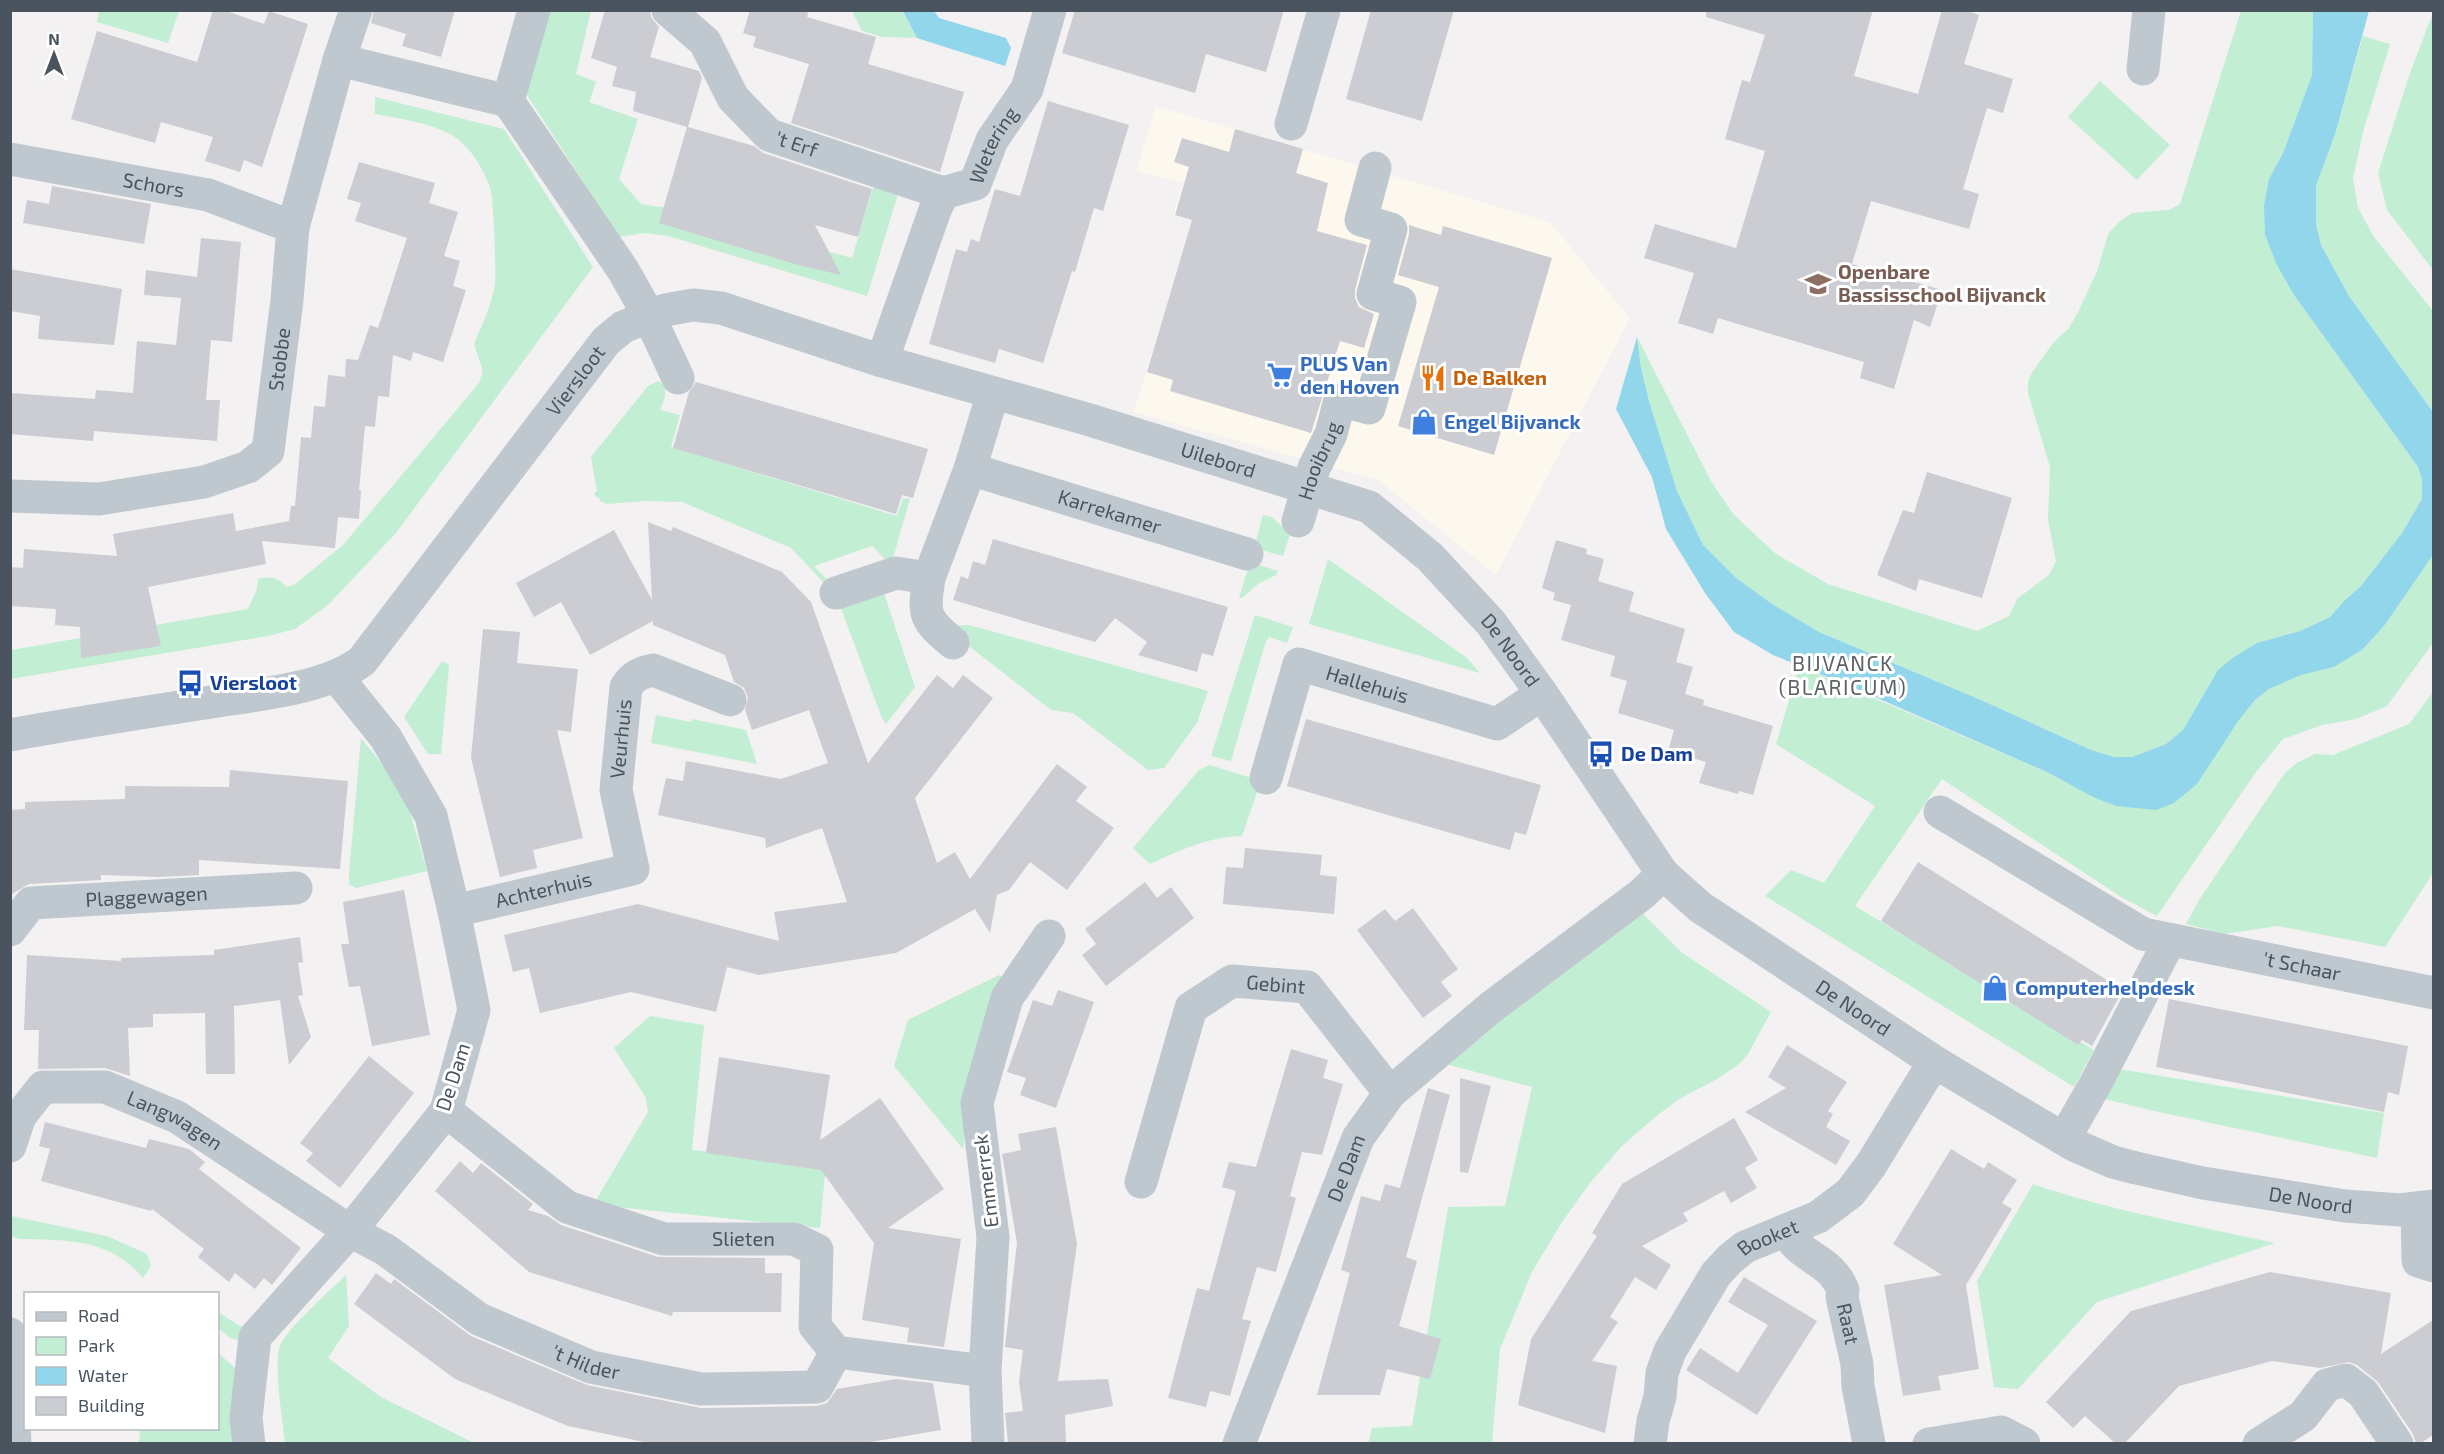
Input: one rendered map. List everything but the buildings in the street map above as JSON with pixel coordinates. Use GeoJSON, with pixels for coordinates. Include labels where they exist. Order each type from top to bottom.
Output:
{"type":"FeatureCollection","features":[{"type":"Feature","properties":{"kind":"street","name":"Stobbe"},"geometry":{"type":"LineString","coordinates":[[10,496],[99,499],[204,482],[248,467],[268,451],[287,300],[293,227],[339,60],[356,10]]}},
{"type":"Feature","properties":{"kind":"street"},"geometry":{"type":"LineString","coordinates":[[508,101],[534,10]]}},
{"type":"Feature","properties":{"kind":"street","name":"'t Erf"},"geometry":{"type":"LineString","coordinates":[[668,10],[705,42],[733,98],[769,135],[943,193]]}},
{"type":"Feature","properties":{"kind":"street","name":"Wetering"},"geometry":{"type":"LineString","coordinates":[[882,361],[926,232],[943,193],[975,184],[992,140],[1027,88],[1050,10]]}},
{"type":"Feature","properties":{"kind":"street"},"geometry":{"type":"LineString","coordinates":[[1291,124],[1324,10]]}},
{"type":"Feature","properties":{"kind":"street"},"geometry":{"type":"LineString","coordinates":[[2143,69],[2150,10]]}},
{"type":"Feature","properties":{"kind":"street"},"geometry":{"type":"LineString","coordinates":[[339,60],[508,101],[623,270],[649,316],[678,378]]}},
{"type":"Feature","properties":{"kind":"street","name":"Schors"},"geometry":{"type":"LineString","coordinates":[[10,159],[208,195],[293,227]]}},
{"type":"Feature","properties":{"kind":"street","name":"Hooibrug"},"geometry":{"type":"LineString","coordinates":[[1298,521],[1314,468],[1331,434],[1340,400],[1369,408],[1400,302],[1373,294],[1391,229],[1361,220],[1375,168]]}},
{"type":"Feature","properties":{"kind":"street","name":"Viersloot"},"geometry":{"type":"LineString","coordinates":[[10,735],[277,691],[337,677],[362,661],[606,341],[623,327],[665,310],[693,305],[721,308],[882,361],[993,393]]}},
{"type":"Feature","properties":{"kind":"street"},"geometry":{"type":"LineString","coordinates":[[953,643],[935,628],[925,612],[929,578],[970,469],[993,393]]}},
{"type":"Feature","properties":{"kind":"street","name":"Uilebord"},"geometry":{"type":"LineString","coordinates":[[993,393],[1090,420],[1369,507],[1430,557]]}},
{"type":"Feature","properties":{"kind":"street","name":"Karrekamer"},"geometry":{"type":"LineString","coordinates":[[970,469],[1247,554]]}},
{"type":"Feature","properties":{"kind":"street","name":"De Noord"},"geometry":{"type":"LineString","coordinates":[[1430,557],[1491,623],[1664,874],[1700,906],[1938,1065],[2064,1139],[2113,1162],[2170,1177],[2345,1206],[2378,1209],[2425,1207]]}},
{"type":"Feature","properties":{"kind":"street"},"geometry":{"type":"LineString","coordinates":[[836,593],[896,573],[929,578]]}},
{"type":"Feature","properties":{"kind":"street","name":"Hallehuis"},"geometry":{"type":"LineString","coordinates":[[1266,778],[1299,664],[1497,724],[1542,694]]}},
{"type":"Feature","properties":{"kind":"street","name":"Veurhuis"},"geometry":{"type":"LineString","coordinates":[[633,869],[616,790],[626,687],[630,680],[640,673],[653,670],[730,700]]}},
{"type":"Feature","properties":{"kind":"street","name":"De Dam"},"geometry":{"type":"LineString","coordinates":[[249,1443],[246,1418],[255,1337],[350,1231],[446,1111],[474,1010],[454,911],[431,816],[386,738],[337,677]]}},
{"type":"Feature","properties":{"kind":"street","name":"'t Schaar"},"geometry":{"type":"LineString","coordinates":[[1940,812],[2143,934],[2433,993]]}},
{"type":"Feature","properties":{"kind":"street","name":"Achterhuis"},"geometry":{"type":"LineString","coordinates":[[454,911],[633,869]]}},
{"type":"Feature","properties":{"kind":"street","name":"De Dam"},"geometry":{"type":"LineString","coordinates":[[1239,1443],[1358,1138],[1390,1093],[1490,1008],[1642,894],[1664,874]]}},
{"type":"Feature","properties":{"kind":"street","name":"Plaggewagen"},"geometry":{"type":"LineString","coordinates":[[10,930],[31,903],[296,888]]}},
{"type":"Feature","properties":{"kind":"street","name":"Emmerrek"},"geometry":{"type":"LineString","coordinates":[[988,1443],[985,1371],[993,1237],[977,1103],[1007,998],[1049,936]]}},
{"type":"Feature","properties":{"kind":"street"},"geometry":{"type":"LineString","coordinates":[[2064,1139],[2096,1083],[2170,940]]}},
{"type":"Feature","properties":{"kind":"street","name":"Gebint"},"geometry":{"type":"LineString","coordinates":[[1141,1182],[1191,1008],[1232,981],[1307,987],[1390,1093]]}},
{"type":"Feature","properties":{"kind":"street","name":"Booket"},"geometry":{"type":"LineString","coordinates":[[1650,1443],[1660,1397],[1662,1373],[1670,1351],[1716,1274],[1745,1247],[1818,1217],[1850,1193],[1865,1174],[1926,1075],[1938,1065]]}},
{"type":"Feature","properties":{"kind":"street","name":"Langwagen"},"geometry":{"type":"LineString","coordinates":[[14,1120],[43,1087],[105,1087],[177,1118],[350,1231]]}},
{"type":"Feature","properties":{"kind":"street","name":"Slieten"},"geometry":{"type":"LineString","coordinates":[[446,1111],[567,1207],[664,1239],[794,1239],[817,1250],[815,1326],[836,1352]]}},
{"type":"Feature","properties":{"kind":"street"},"geometry":{"type":"LineString","coordinates":[[2425,1207],[2418,1261],[2433,1266]]}},
{"type":"Feature","properties":{"kind":"street","name":"Raat"},"geometry":{"type":"LineString","coordinates":[[1787,1230],[1792,1242],[1831,1269],[1843,1290],[1842,1297],[1857,1364],[1858,1386],[1869,1443]]}},
{"type":"Feature","properties":{"kind":"street","name":"'t Hilder"},"geometry":{"type":"LineString","coordinates":[[350,1231],[386,1250],[479,1319],[591,1367],[701,1389],[817,1387],[836,1352]]}},
{"type":"Feature","properties":{"kind":"street"},"geometry":{"type":"LineString","coordinates":[[10,1334],[15,1443]]}},
{"type":"Feature","properties":{"kind":"street"},"geometry":{"type":"LineString","coordinates":[[836,1352],[985,1371]]}},
{"type":"Feature","properties":{"kind":"street"},"geometry":{"type":"LineString","coordinates":[[2259,1443],[2303,1416],[2327,1384],[2346,1380],[2363,1393],[2397,1443]]}},
{"type":"Feature","properties":{"kind":"street"},"geometry":{"type":"LineString","coordinates":[[1929,1443],[2001,1432],[2024,1443]]}},
{"type":"Feature","properties":{"kind":"shaded area"},"geometry":{"type":"Polygon","coordinates":[[[1156,106],[1550,222],[1630,318],[1496,575],[1378,480],[1134,412],[1192,220],[1173,215],[1183,183],[1136,171],[1156,106]]]}},
{"type":"Feature","properties":{"kind":"green space"},"geometry":{"type":"Polygon","coordinates":[[[99,11],[179,11],[168,43],[97,22],[99,11]]]}},
{"type":"Feature","properties":{"kind":"green space"},"geometry":{"type":"Polygon","coordinates":[[[545,11],[591,11],[576,74],[596,82],[589,102],[638,119],[619,179],[641,204],[668,208],[852,258],[877,174],[902,181],[867,296],[668,236],[645,233],[619,237],[523,89],[545,11]]]}},
{"type":"Feature","properties":{"kind":"green space"},"geometry":{"type":"Polygon","coordinates":[[[852,11],[903,11],[917,38],[882,37],[862,31],[852,11]]]}},
{"type":"Feature","properties":{"kind":"green space"},"geometry":{"type":"Polygon","coordinates":[[[2241,11],[2313,11],[2312,75],[2283,153],[2269,179],[2294,295],[2418,467],[2422,480],[2422,499],[2402,533],[2361,586],[2330,617],[2300,631],[2257,643],[2218,670],[2183,730],[2166,744],[2132,757],[2114,757],[2091,750],[1981,700],[1819,632],[1772,604],[1735,577],[1703,545],[1677,491],[1649,401],[1637,337],[1712,483],[1734,515],[1776,554],[1828,584],[1977,631],[2009,616],[2018,598],[2049,575],[2056,561],[2048,520],[2050,467],[2028,393],[2028,381],[2053,343],[2069,328],[2079,310],[2098,269],[2108,234],[2132,213],[2169,210],[2180,204],[2241,11]]]}},
{"type":"Feature","properties":{"kind":"green space"},"geometry":{"type":"Polygon","coordinates":[[[2433,13],[2433,270],[2387,210],[2378,173],[2410,73],[2433,13]]]}},
{"type":"Feature","properties":{"kind":"green space"},"geometry":{"type":"Polygon","coordinates":[[[2363,36],[2390,44],[2363,132],[2353,178],[2358,208],[2374,237],[2433,311],[2433,412],[2349,296],[2321,245],[2316,224],[2316,186],[2336,131],[2363,36]]]}},
{"type":"Feature","properties":{"kind":"green space"},"geometry":{"type":"Polygon","coordinates":[[[2100,81],[2170,145],[2137,180],[2068,117],[2100,81]]]}},
{"type":"Feature","properties":{"kind":"green space"},"geometry":{"type":"Polygon","coordinates":[[[375,97],[504,129],[593,267],[396,533],[328,605],[295,629],[268,636],[11,679],[11,650],[248,609],[257,589],[258,579],[274,578],[286,587],[294,585],[343,545],[479,383],[483,371],[474,344],[489,307],[495,284],[494,220],[490,188],[475,157],[457,138],[423,124],[375,114],[375,97]]]}},
{"type":"Feature","properties":{"kind":"green space"},"geometry":{"type":"Polygon","coordinates":[[[658,381],[665,389],[665,397],[660,410],[680,415],[671,447],[897,516],[903,498],[910,499],[891,565],[872,546],[814,566],[831,584],[827,586],[791,548],[682,502],[643,501],[607,504],[600,501],[594,493],[597,491],[591,457],[648,386],[658,381]]]}},
{"type":"Feature","properties":{"kind":"green space"},"geometry":{"type":"Polygon","coordinates":[[[1263,515],[1272,517],[1290,534],[1283,556],[1254,548],[1263,515]]]}},
{"type":"Feature","properties":{"kind":"green space"},"geometry":{"type":"Polygon","coordinates":[[[2433,555],[2433,643],[2387,706],[2356,719],[2322,725],[2283,739],[2256,772],[2157,916],[2121,897],[1942,779],[1855,906],[2094,1050],[2074,1087],[1765,896],[1791,870],[1824,883],[1875,806],[1776,744],[1799,666],[2049,773],[2094,797],[2116,806],[2132,807],[2197,784],[2239,720],[2255,700],[2269,689],[2301,675],[2334,667],[2362,650],[2384,626],[2433,555]]]}},
{"type":"Feature","properties":{"kind":"green space"},"geometry":{"type":"Polygon","coordinates":[[[1328,559],[1467,658],[1480,673],[1309,624],[1328,559]]]}},
{"type":"Feature","properties":{"kind":"green space"},"geometry":{"type":"Polygon","coordinates":[[[1250,562],[1278,571],[1276,575],[1258,584],[1239,598],[1250,562]]]}},
{"type":"Feature","properties":{"kind":"green space"},"geometry":{"type":"Polygon","coordinates":[[[883,590],[915,687],[886,724],[839,603],[883,590]]]}},
{"type":"Feature","properties":{"kind":"green space"},"geometry":{"type":"Polygon","coordinates":[[[1255,615],[1293,627],[1287,643],[1269,637],[1266,641],[1231,761],[1211,756],[1255,615]]]}},
{"type":"Feature","properties":{"kind":"green space"},"geometry":{"type":"Polygon","coordinates":[[[969,625],[1208,691],[1197,723],[1164,768],[1148,770],[1073,713],[1051,710],[943,626],[969,625]]]}},
{"type":"Feature","properties":{"kind":"green space"},"geometry":{"type":"Polygon","coordinates":[[[442,661],[449,667],[441,754],[428,754],[404,717],[442,661]]]}},
{"type":"Feature","properties":{"kind":"green space"},"geometry":{"type":"Polygon","coordinates":[[[2433,692],[2433,873],[2385,947],[2278,926],[2224,934],[2186,924],[2199,900],[2284,774],[2297,763],[2315,754],[2333,755],[2409,724],[2433,692]]]}},
{"type":"Feature","properties":{"kind":"green space"},"geometry":{"type":"Polygon","coordinates":[[[656,715],[691,722],[692,719],[746,730],[757,764],[651,743],[656,715]]]}},
{"type":"Feature","properties":{"kind":"green space"},"geometry":{"type":"Polygon","coordinates":[[[361,738],[382,764],[408,805],[427,871],[356,888],[349,884],[349,874],[361,738]]]}},
{"type":"Feature","properties":{"kind":"green space"},"geometry":{"type":"Polygon","coordinates":[[[1210,765],[1261,781],[1242,836],[1206,842],[1150,864],[1133,848],[1199,770],[1210,765]]]}},
{"type":"Feature","properties":{"kind":"green space"},"geometry":{"type":"Polygon","coordinates":[[[1643,914],[1681,952],[1771,1012],[1748,1054],[1739,1064],[1717,1079],[1679,1099],[1622,1146],[1590,1183],[1562,1222],[1532,1272],[1500,1349],[1492,1443],[1368,1444],[1372,1428],[1412,1426],[1448,1207],[1505,1206],[1532,1087],[1442,1063],[1643,914]]]}},
{"type":"Feature","properties":{"kind":"green space"},"geometry":{"type":"Polygon","coordinates":[[[999,975],[1007,980],[970,1083],[963,1149],[894,1066],[908,1020],[999,975]]]}},
{"type":"Feature","properties":{"kind":"green space"},"geometry":{"type":"Polygon","coordinates":[[[650,1016],[704,1025],[692,1150],[826,1163],[820,1228],[617,1207],[595,1202],[648,1112],[646,1098],[614,1048],[650,1016]]]}},
{"type":"Feature","properties":{"kind":"green space"},"geometry":{"type":"Polygon","coordinates":[[[2119,1069],[2384,1113],[2377,1158],[2104,1099],[2119,1069]]]}},
{"type":"Feature","properties":{"kind":"green space"},"geometry":{"type":"Polygon","coordinates":[[[2033,1184],[2122,1210],[2275,1243],[2097,1302],[2018,1389],[1994,1387],[1977,1281],[2033,1184]]]}},
{"type":"Feature","properties":{"kind":"green space"},"geometry":{"type":"Polygon","coordinates":[[[11,1216],[107,1236],[147,1254],[151,1266],[143,1278],[130,1265],[102,1248],[70,1241],[19,1239],[11,1236],[11,1216]]]}},
{"type":"Feature","properties":{"kind":"green space"},"geometry":{"type":"Polygon","coordinates":[[[346,1275],[349,1326],[328,1358],[381,1397],[474,1443],[285,1443],[278,1380],[280,1346],[300,1320],[346,1275]]]}},
{"type":"Feature","properties":{"kind":"green space"},"geometry":{"type":"Polygon","coordinates":[[[219,1313],[243,1328],[248,1343],[230,1338],[219,1329],[219,1313]]]}},
{"type":"Feature","properties":{"kind":"green space"},"geometry":{"type":"Polygon","coordinates":[[[219,1354],[235,1368],[244,1443],[139,1444],[140,1430],[219,1430],[219,1354]]]}},
{"type":"Feature","properties":{"kind":"water"},"geometry":{"type":"Polygon","coordinates":[[[2313,10],[2369,11],[2336,131],[2316,186],[2316,224],[2321,245],[2349,296],[2433,412],[2433,555],[2384,626],[2362,650],[2334,667],[2301,675],[2269,689],[2255,700],[2239,720],[2197,784],[2174,803],[2156,810],[2116,806],[2093,797],[2049,773],[1773,655],[1734,632],[1705,593],[1666,529],[1652,477],[1616,409],[1637,337],[1649,401],[1677,491],[1703,545],[1735,577],[1772,604],[1819,632],[1981,700],[2091,750],[2114,757],[2132,757],[2166,744],[2183,730],[2218,670],[2234,657],[2257,643],[2300,631],[2330,617],[2361,586],[2402,533],[2422,499],[2422,480],[2418,467],[2294,295],[2277,265],[2265,235],[2264,206],[2269,179],[2283,153],[2312,75],[2313,10]]]}},
{"type":"Feature","properties":{"kind":"water"},"geometry":{"type":"Polygon","coordinates":[[[903,11],[934,11],[939,18],[1006,38],[1011,48],[1005,66],[917,38],[903,11]]]}},
{"type":"Feature","properties":{"kind":"place","name":"Openbare Bassisschool Bijvanck"},"geometry":{"type":"Point","coordinates":[1818,284]}},
{"type":"Feature","properties":{"kind":"place","name":"PLUS Van den Hoven"},"geometry":{"type":"Point","coordinates":[1280,375]}},
{"type":"Feature","properties":{"kind":"place","name":"De Balken"},"geometry":{"type":"Point","coordinates":[1433,378]}},
{"type":"Feature","properties":{"kind":"place","name":"Engel Bijvanck"},"geometry":{"type":"Point","coordinates":[1424,422]}},
{"type":"Feature","properties":{"kind":"place","name":"Viersloot"},"geometry":{"type":"Point","coordinates":[190,683]}},
{"type":"Feature","properties":{"kind":"place","name":"De Dam"},"geometry":{"type":"Point","coordinates":[1601,754]}},
{"type":"Feature","properties":{"kind":"place","name":"Computerhelpdesk"},"geometry":{"type":"Point","coordinates":[1995,988]}},
{"type":"Feature","properties":{"kind":"district","name":"BIJVANCK (BLARICUM)"},"geometry":{"type":"Point","coordinates":[1843,676]}}]}
